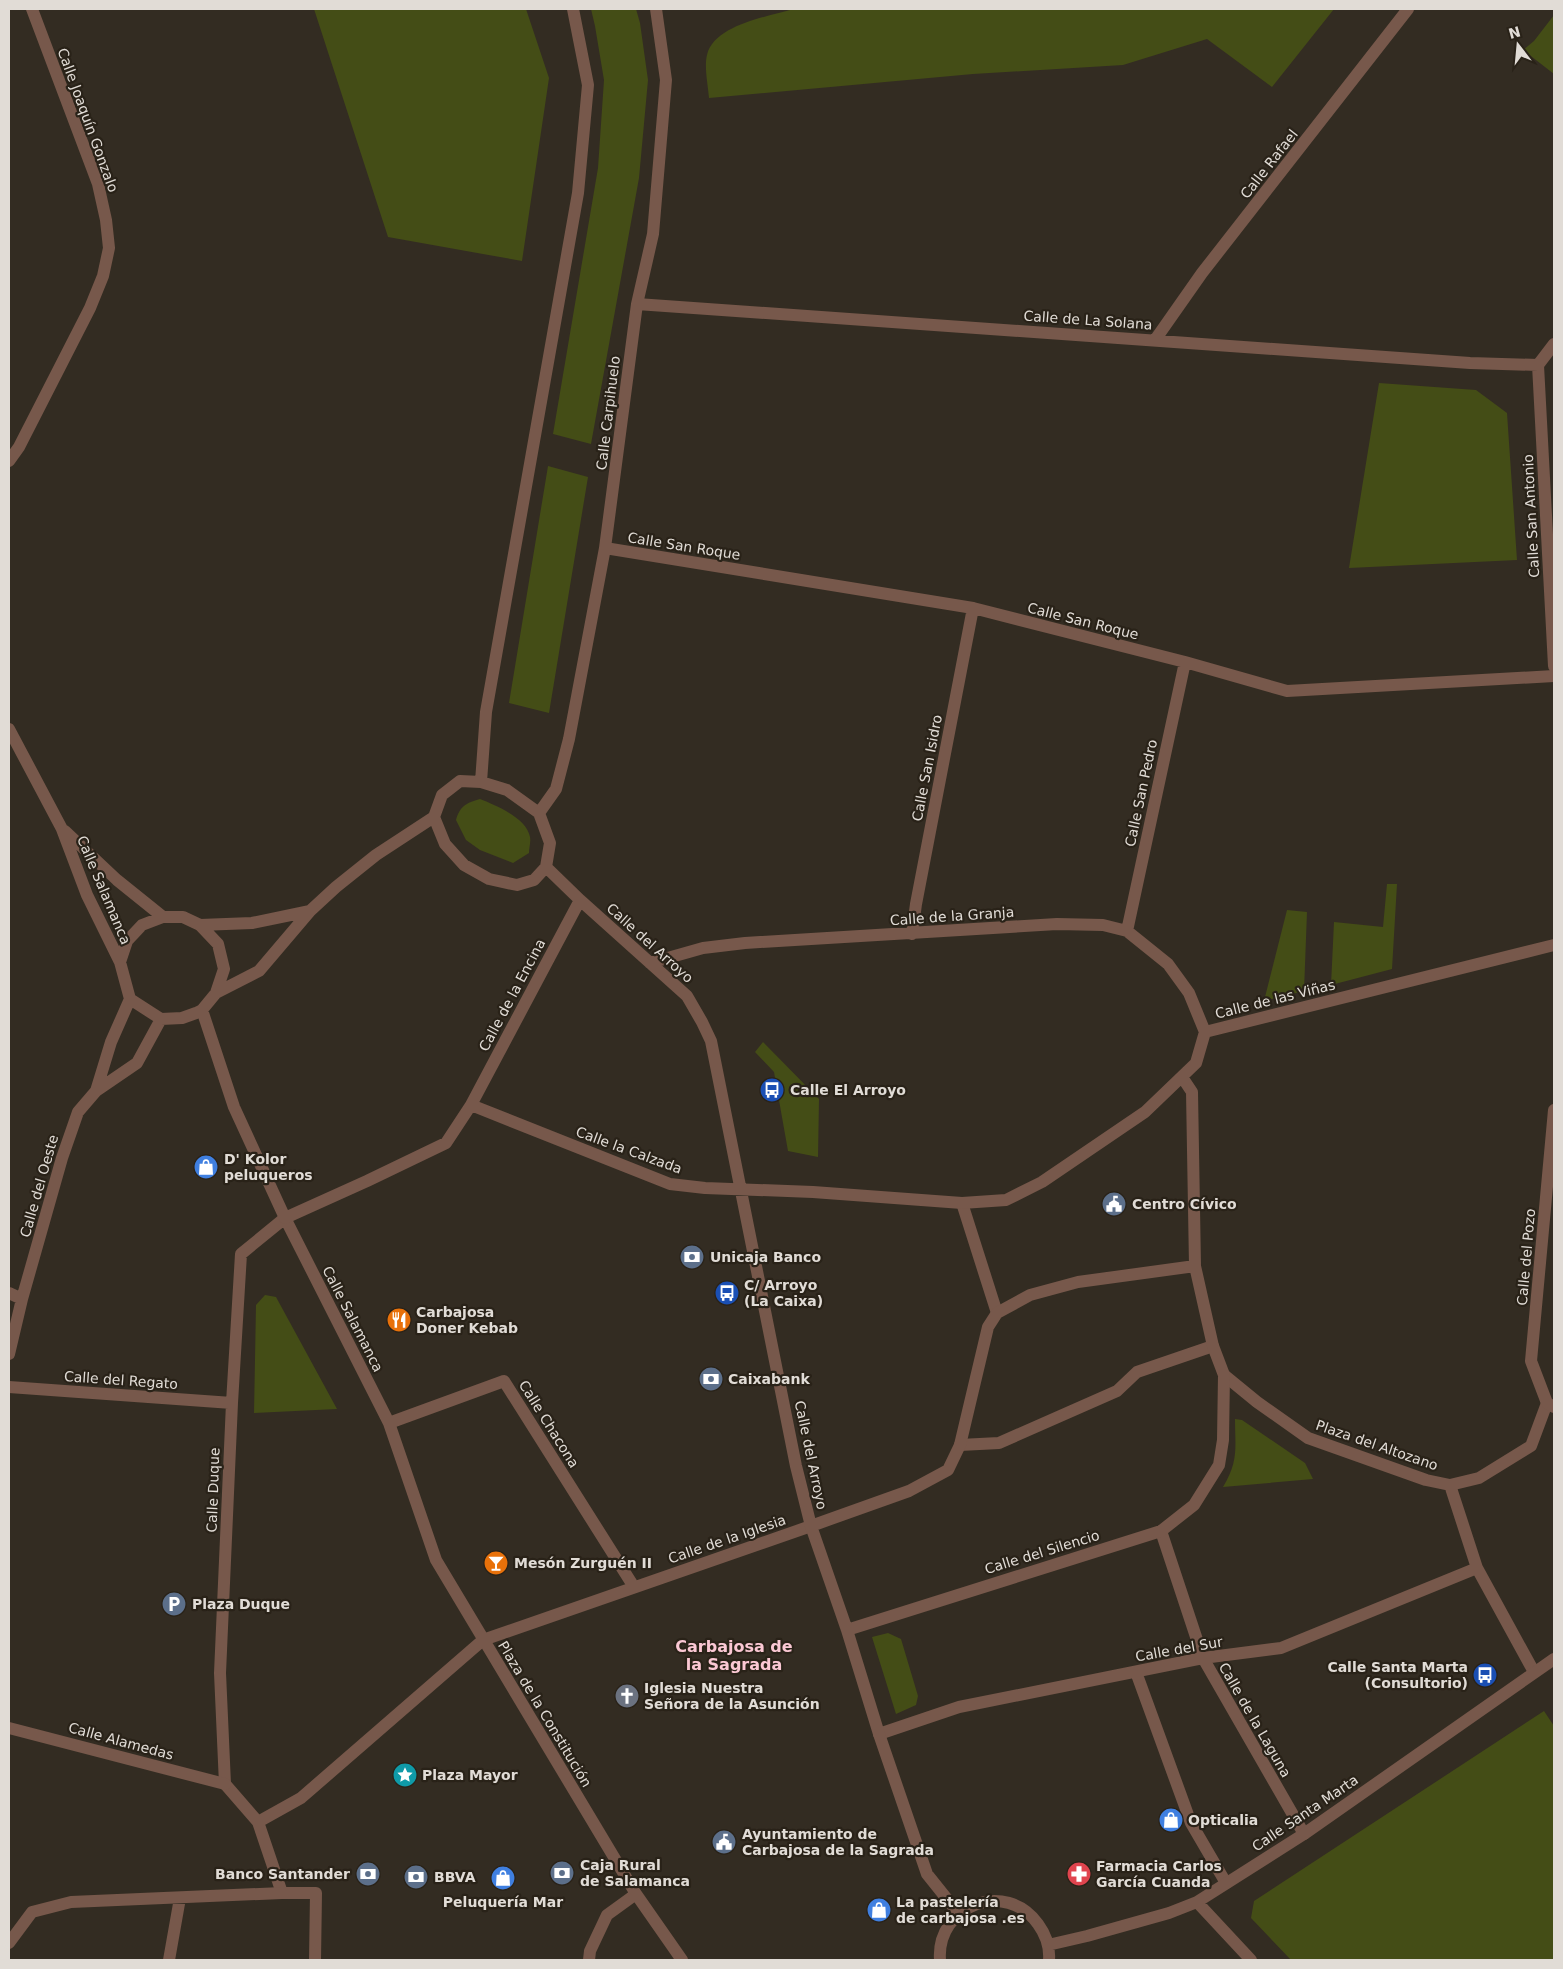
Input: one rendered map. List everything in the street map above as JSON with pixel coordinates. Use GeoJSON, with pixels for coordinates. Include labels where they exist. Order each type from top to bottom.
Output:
{"type":"FeatureCollection","features":[{"type":"Feature","properties":{"kind":"street","name":"Calle Joaquín Gonzalo"},"geometry":{"type":"LineString","coordinates":[[9,461],[19,447],[90,308],[103,276],[109,248],[106,220],[98,184],[32,9]]}},
{"type":"Feature","properties":{"kind":"street"},"geometry":{"type":"LineString","coordinates":[[481,782],[486,712],[578,193],[588,85],[573,9]]}},
{"type":"Feature","properties":{"kind":"street","name":"Calle Rafael"},"geometry":{"type":"LineString","coordinates":[[1155,340],[1202,273],[1408,9]]}},
{"type":"Feature","properties":{"kind":"street","name":"Calle Carpihuelo"},"geometry":{"type":"LineString","coordinates":[[539,813],[556,789],[569,739],[605,548],[637,304],[653,234],[666,80],[660,10]]}},
{"type":"Feature","properties":{"kind":"street","name":"Calle de La Solana"},"geometry":{"type":"LineString","coordinates":[[637,304],[1470,363],[1538,365]]}},
{"type":"Feature","properties":{"kind":"street"},"geometry":{"type":"LineString","coordinates":[[1538,365],[1554,344]]}},
{"type":"Feature","properties":{"kind":"street","name":"Calle San Antonio"},"geometry":{"type":"LineString","coordinates":[[1538,365],[1554,666]]}},
{"type":"Feature","properties":{"kind":"street","name":"Calle San Roque"},"geometry":{"type":"LineString","coordinates":[[605,548],[973,608],[1185,662],[1287,691],[1554,676]]}},
{"type":"Feature","properties":{"kind":"street","name":"Calle San Isidro"},"geometry":{"type":"LineString","coordinates":[[912,934],[916,904],[973,608]]}},
{"type":"Feature","properties":{"kind":"street","name":"Calle San Pedro"},"geometry":{"type":"LineString","coordinates":[[1127,930],[1185,662]]}},
{"type":"Feature","properties":{"kind":"street","name":"Calle Salamanca"},"geometry":{"type":"LineString","coordinates":[[9,729],[62,829],[87,895],[120,962]]}},
{"type":"Feature","properties":{"kind":"street"},"geometry":{"type":"LineString","coordinates":[[216,993],[258,971],[310,910],[376,855],[434,818],[442,795],[460,781],[481,782],[507,790],[539,813],[550,843],[546,867],[534,880],[517,884],[489,879],[464,865],[445,844],[434,818]]}},
{"type":"Feature","properties":{"kind":"street","name":"Calle Salamanca"},"geometry":{"type":"LineString","coordinates":[[62,829],[117,880],[163,917]]}},
{"type":"Feature","properties":{"kind":"street","name":"Calle del Arroyo"},"geometry":{"type":"LineString","coordinates":[[546,867],[687,996],[711,1042],[796,1466],[811,1526],[927,1874],[959,1914]]}},
{"type":"Feature","properties":{"kind":"street","name":"Calle de la Encina"},"geometry":{"type":"LineString","coordinates":[[471,1105],[580,900]]}},
{"type":"Feature","properties":{"kind":"street"},"geometry":{"type":"LineString","coordinates":[[200,925],[252,923],[310,910]]}},
{"type":"Feature","properties":{"kind":"street"},"geometry":{"type":"LineString","coordinates":[[163,917],[182,917],[200,925],[218,944],[224,969],[216,993],[202,1010],[182,1018],[161,1019],[130,999],[120,962],[127,941],[142,925],[163,917]]}},
{"type":"Feature","properties":{"kind":"street","name":"Calle de la Granja"},"geometry":{"type":"LineString","coordinates":[[650,963],[703,948],[745,944],[1057,924],[1102,925],[1127,930],[1168,964],[1189,993],[1205,1032]]}},
{"type":"Feature","properties":{"kind":"street","name":"Calle de las Viñas"},"geometry":{"type":"LineString","coordinates":[[1006,1200],[1042,1182],[1145,1112],[1196,1063],[1205,1032],[1554,945]]}},
{"type":"Feature","properties":{"kind":"street","name":"Calle del Oeste"},"geometry":{"type":"LineString","coordinates":[[96,1091],[111,1042],[130,999]]}},
{"type":"Feature","properties":{"kind":"street","name":"Calle Salamanca"},"geometry":{"type":"LineString","coordinates":[[202,1010],[234,1108],[285,1218],[389,1423],[436,1560],[483,1640]]}},
{"type":"Feature","properties":{"kind":"street","name":"Calle del Oeste"},"geometry":{"type":"LineString","coordinates":[[9,1354],[22,1299],[62,1158],[78,1112],[96,1091],[137,1063],[161,1019]]}},
{"type":"Feature","properties":{"kind":"street","name":"Plaza del Altozano"},"geometry":{"type":"LineString","coordinates":[[1182,1077],[1192,1092],[1194,1266],[1213,1346],[1224,1375],[1223,1440],[1219,1465]]}},
{"type":"Feature","properties":{"kind":"street"},"geometry":{"type":"LineString","coordinates":[[285,1218],[446,1143],[471,1105]]}},
{"type":"Feature","properties":{"kind":"street","name":"Calle la Calzada"},"geometry":{"type":"LineString","coordinates":[[471,1105],[670,1184],[705,1188],[813,1192],[962,1203],[1006,1200]]}},
{"type":"Feature","properties":{"kind":"street","name":"Calle del Pozo"},"geometry":{"type":"LineString","coordinates":[[1450,1485],[1479,1478],[1531,1446],[1551,1405],[1531,1361],[1554,1110]]}},
{"type":"Feature","properties":{"kind":"street"},"geometry":{"type":"LineString","coordinates":[[962,1203],[997,1313]]}},
{"type":"Feature","properties":{"kind":"street","name":"Calle Duque"},"geometry":{"type":"LineString","coordinates":[[225,1784],[220,1674],[232,1403],[241,1254],[285,1218]]}},
{"type":"Feature","properties":{"kind":"street"},"geometry":{"type":"LineString","coordinates":[[1541,1258],[1554,1252]]}},
{"type":"Feature","properties":{"kind":"street"},"geometry":{"type":"LineString","coordinates":[[1194,1266],[1078,1282],[1030,1295],[997,1313],[988,1327],[960,1445],[998,1443],[1117,1391],[1136,1372],[1213,1346]]}},
{"type":"Feature","properties":{"kind":"street"},"geometry":{"type":"LineString","coordinates":[[9,1293],[22,1299]]}},
{"type":"Feature","properties":{"kind":"street","name":"Plaza del Altozano"},"geometry":{"type":"LineString","coordinates":[[1224,1375],[1257,1402],[1308,1438],[1426,1480],[1450,1485]]}},
{"type":"Feature","properties":{"kind":"street","name":"Calle Chacona"},"geometry":{"type":"LineString","coordinates":[[389,1423],[504,1381],[634,1588]]}},
{"type":"Feature","properties":{"kind":"street","name":"Calle del Regato"},"geometry":{"type":"LineString","coordinates":[[9,1388],[232,1403]]}},
{"type":"Feature","properties":{"kind":"street","name":"Calle de la Iglesia"},"geometry":{"type":"LineString","coordinates":[[483,1640],[909,1491],[948,1470],[960,1445]]}},
{"type":"Feature","properties":{"kind":"street","name":"Calle del Silencio"},"geometry":{"type":"LineString","coordinates":[[847,1630],[1161,1531],[1194,1506],[1219,1465]]}},
{"type":"Feature","properties":{"kind":"street"},"geometry":{"type":"LineString","coordinates":[[1450,1485],[1477,1568],[1534,1672]]}},
{"type":"Feature","properties":{"kind":"street","name":"Calle de la Laguna"},"geometry":{"type":"LineString","coordinates":[[1161,1531],[1203,1658],[1304,1834]]}},
{"type":"Feature","properties":{"kind":"street","name":"Calle del Sur"},"geometry":{"type":"LineString","coordinates":[[879,1734],[959,1707],[1203,1658],[1281,1648],[1477,1568]]}},
{"type":"Feature","properties":{"kind":"street"},"geometry":{"type":"LineString","coordinates":[[258,1822],[301,1798],[483,1640]]}},
{"type":"Feature","properties":{"kind":"street","name":"Plaza de la Constitución"},"geometry":{"type":"LineString","coordinates":[[483,1640],[636,1894],[682,1960]]}},
{"type":"Feature","properties":{"kind":"street","name":"Calle Santa Marta"},"geometry":{"type":"LineString","coordinates":[[1048,1945],[1169,1913],[1197,1902],[1304,1834],[1554,1659]]}},
{"type":"Feature","properties":{"kind":"street"},"geometry":{"type":"LineString","coordinates":[[1136,1672],[1191,1823],[1226,1883]]}},
{"type":"Feature","properties":{"kind":"street","name":"Calle Alamedas"},"geometry":{"type":"LineString","coordinates":[[9,1728],[225,1784]]}},
{"type":"Feature","properties":{"kind":"street"},"geometry":{"type":"LineString","coordinates":[[225,1784],[258,1822],[282,1893]]}},
{"type":"Feature","properties":{"kind":"street"},"geometry":{"type":"LineString","coordinates":[[9,1943],[32,1912],[71,1902],[316,1893],[315,1960]]}},
{"type":"Feature","properties":{"kind":"street"},"geometry":{"type":"LineString","coordinates":[[588,1960],[590,1951],[607,1915],[636,1894]]}},
{"type":"Feature","properties":{"kind":"street"},"geometry":{"type":"LineString","coordinates":[[170,1960],[180,1898]]}},
{"type":"Feature","properties":{"kind":"street"},"geometry":{"type":"LineString","coordinates":[[940,1960],[942,1938],[949,1924],[959,1914],[973,1905],[988,1901],[1004,1902],[1020,1907],[1033,1916],[1042,1930],[1048,1945],[1049,1960]]}},
{"type":"Feature","properties":{"kind":"street"},"geometry":{"type":"LineString","coordinates":[[1197,1902],[1251,1960]]}},
{"type":"Feature","properties":{"kind":"green space"},"geometry":{"type":"Polygon","coordinates":[[[314,9],[526,9],[549,78],[522,261],[388,237],[314,9]]]}},
{"type":"Feature","properties":{"kind":"green space"},"geometry":{"type":"Polygon","coordinates":[[[591,9],[636,9],[640,23],[648,80],[639,178],[591,444],[553,434],[598,168],[604,80],[591,9]]]}},
{"type":"Feature","properties":{"kind":"green space"},"geometry":{"type":"Polygon","coordinates":[[[793,9],[1334,9],[1272,87],[1207,39],[1123,65],[973,74],[709,98],[706,76],[707,55],[712,45],[720,36],[730,29],[756,19],[793,9]]]}},
{"type":"Feature","properties":{"kind":"green space"},"geometry":{"type":"Polygon","coordinates":[[[1554,15],[1554,74],[1523,50],[1534,41],[1554,15]]]}},
{"type":"Feature","properties":{"kind":"green space"},"geometry":{"type":"Polygon","coordinates":[[[1379,383],[1476,390],[1507,413],[1517,560],[1349,568],[1379,383]]]}},
{"type":"Feature","properties":{"kind":"green space"},"geometry":{"type":"Polygon","coordinates":[[[548,466],[588,477],[549,713],[509,703],[548,466]]]}},
{"type":"Feature","properties":{"kind":"green space"},"geometry":{"type":"Polygon","coordinates":[[[480,799],[510,813],[523,824],[528,830],[530,837],[529,853],[513,863],[480,850],[466,840],[456,820],[459,811],[471,802],[480,799]]]}},
{"type":"Feature","properties":{"kind":"green space"},"geometry":{"type":"Polygon","coordinates":[[[1387,884],[1397,884],[1392,969],[1331,985],[1334,922],[1383,927],[1387,884]]]}},
{"type":"Feature","properties":{"kind":"green space"},"geometry":{"type":"Polygon","coordinates":[[[1287,910],[1307,912],[1304,991],[1264,1001],[1287,910]]]}},
{"type":"Feature","properties":{"kind":"green space"},"geometry":{"type":"Polygon","coordinates":[[[763,1042],[819,1099],[818,1157],[788,1151],[774,1072],[755,1052],[763,1042]]]}},
{"type":"Feature","properties":{"kind":"green space"},"geometry":{"type":"Polygon","coordinates":[[[265,1295],[276,1297],[337,1409],[254,1413],[256,1305],[265,1295]]]}},
{"type":"Feature","properties":{"kind":"green space"},"geometry":{"type":"Polygon","coordinates":[[[1235,1419],[1242,1420],[1305,1463],[1313,1479],[1223,1487],[1234,1461],[1235,1419]]]}},
{"type":"Feature","properties":{"kind":"green space"},"geometry":{"type":"Polygon","coordinates":[[[888,1633],[901,1639],[918,1696],[916,1705],[896,1714],[872,1637],[888,1633]]]}},
{"type":"Feature","properties":{"kind":"green space"},"geometry":{"type":"Polygon","coordinates":[[[1544,1711],[1554,1726],[1554,1960],[1291,1960],[1251,1918],[1254,1901],[1544,1711]]]}},
{"type":"Feature","properties":{"kind":"place","name":"Calle El Arroyo"},"geometry":{"type":"Point","coordinates":[772,1090]}},
{"type":"Feature","properties":{"kind":"place","name":"D' Kolor peluqueros"},"geometry":{"type":"Point","coordinates":[206,1167]}},
{"type":"Feature","properties":{"kind":"place","name":"Centro Cívico"},"geometry":{"type":"Point","coordinates":[1114,1204]}},
{"type":"Feature","properties":{"kind":"place","name":"Unicaja Banco"},"geometry":{"type":"Point","coordinates":[692,1257]}},
{"type":"Feature","properties":{"kind":"place","name":"C/ Arroyo (La Caixa)"},"geometry":{"type":"Point","coordinates":[727,1293]}},
{"type":"Feature","properties":{"kind":"place","name":"Carbajosa Doner Kebab"},"geometry":{"type":"Point","coordinates":[399,1320]}},
{"type":"Feature","properties":{"kind":"place","name":"Caixabank"},"geometry":{"type":"Point","coordinates":[711,1379]}},
{"type":"Feature","properties":{"kind":"place","name":"Mesón Zurguén II"},"geometry":{"type":"Point","coordinates":[496,1563]}},
{"type":"Feature","properties":{"kind":"place","name":"Plaza Duque"},"geometry":{"type":"Point","coordinates":[174,1604]}},
{"type":"Feature","properties":{"kind":"place","name":"Calle Santa Marta (Consultorio)"},"geometry":{"type":"Point","coordinates":[1485,1675]}},
{"type":"Feature","properties":{"kind":"place","name":"Iglesia Nuestra Señora de la Asunción"},"geometry":{"type":"Point","coordinates":[627,1696]}},
{"type":"Feature","properties":{"kind":"place","name":"Plaza Mayor"},"geometry":{"type":"Point","coordinates":[405,1775]}},
{"type":"Feature","properties":{"kind":"place","name":"Opticalia"},"geometry":{"type":"Point","coordinates":[1171,1820]}},
{"type":"Feature","properties":{"kind":"place","name":"Ayuntamiento de Carbajosa de la Sagrada"},"geometry":{"type":"Point","coordinates":[724,1842]}},
{"type":"Feature","properties":{"kind":"place","name":"Caja Rural de Salamanca"},"geometry":{"type":"Point","coordinates":[562,1873]}},
{"type":"Feature","properties":{"kind":"place","name":"Banco Santander"},"geometry":{"type":"Point","coordinates":[368,1874]}},
{"type":"Feature","properties":{"kind":"place","name":"Farmacia Carlos García Cuanda"},"geometry":{"type":"Point","coordinates":[1079,1874]}},
{"type":"Feature","properties":{"kind":"place","name":"BBVA"},"geometry":{"type":"Point","coordinates":[416,1877]}},
{"type":"Feature","properties":{"kind":"place","name":"Peluquería Mar"},"geometry":{"type":"Point","coordinates":[503,1878]}},
{"type":"Feature","properties":{"kind":"place","name":"La pastelería de carbajosa .es"},"geometry":{"type":"Point","coordinates":[879,1910]}},
{"type":"Feature","properties":{"kind":"district","name":"Carbajosa de la Sagrada"},"geometry":{"type":"Point","coordinates":[734,1655]}}]}
